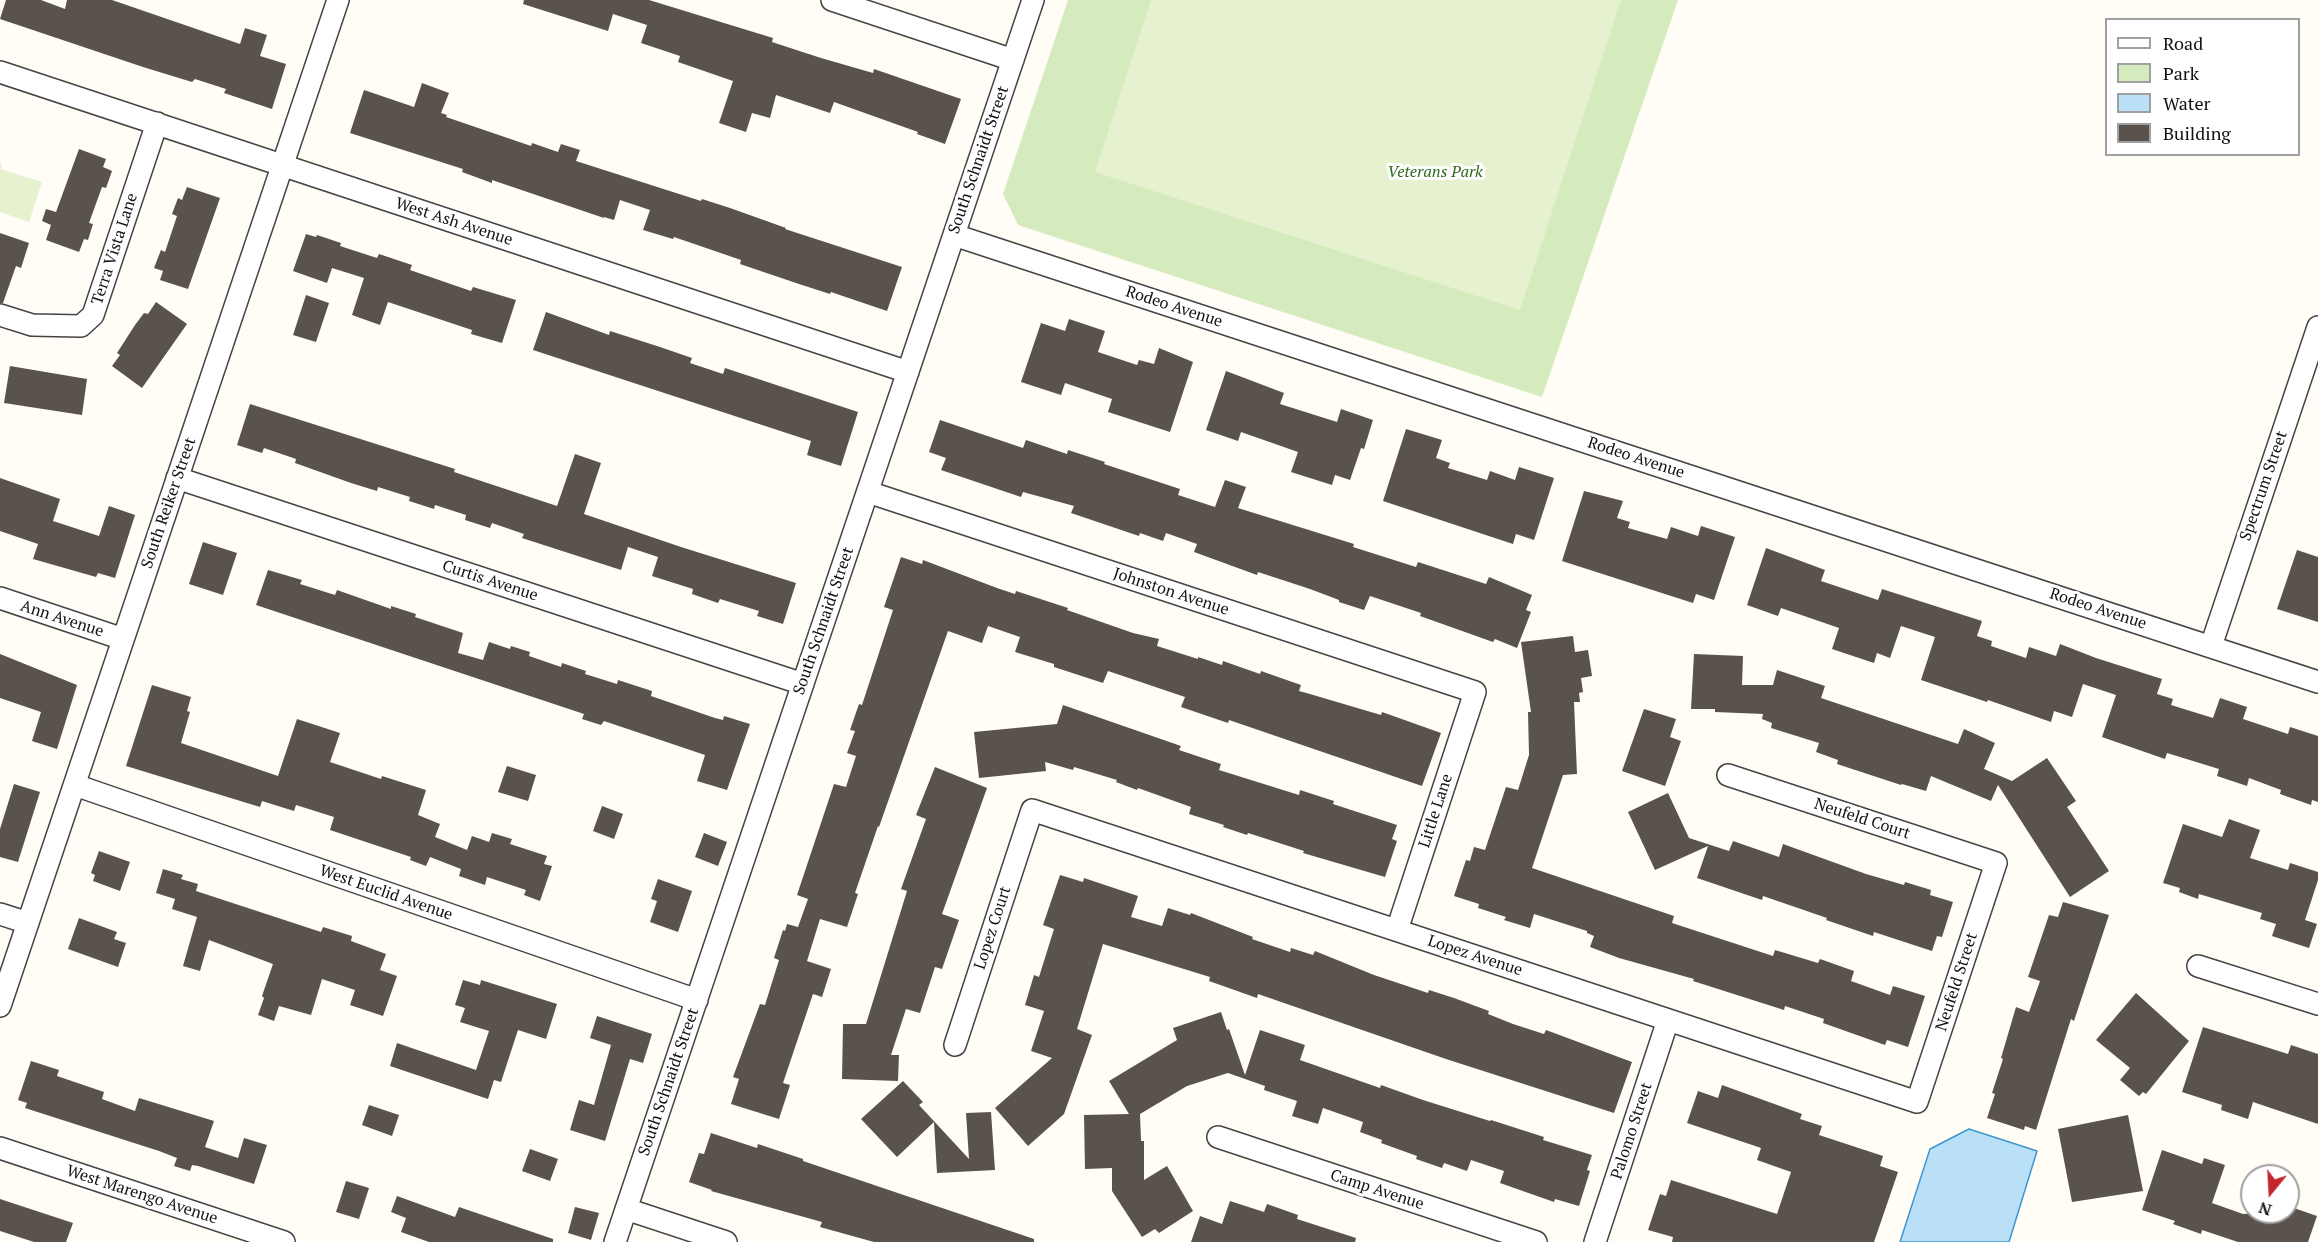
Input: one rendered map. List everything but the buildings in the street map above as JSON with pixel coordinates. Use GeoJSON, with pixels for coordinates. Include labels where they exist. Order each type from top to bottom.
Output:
{"type":"FeatureCollection","features":[{"type":"Feature","properties":{"kind":"street","name":"South Reiker Street"},"geometry":{"type":"LineString","coordinates":[[0,1006],[338,0]]}},
{"type":"Feature","properties":{"kind":"street"},"geometry":{"type":"LineString","coordinates":[[832,0],[1013,60]]}},
{"type":"Feature","properties":{"kind":"street","name":"South Schnaidt Street"},"geometry":{"type":"LineString","coordinates":[[615,1242],[1033,0]]}},
{"type":"Feature","properties":{"kind":"street","name":"West Ash Avenue"},"geometry":{"type":"LineString","coordinates":[[0,72],[908,372]]}},
{"type":"Feature","properties":{"kind":"street","name":"Terra Vista Lane"},"geometry":{"type":"LineString","coordinates":[[0,315],[32,325],[81,326],[93,315],[157,123]]}},
{"type":"Feature","properties":{"kind":"street","name":"Rodeo Avenue"},"geometry":{"type":"LineString","coordinates":[[954,235],[2318,682]]}},
{"type":"Feature","properties":{"kind":"street","name":"Spectrum Street"},"geometry":{"type":"LineString","coordinates":[[2211,646],[2318,327]]}},
{"type":"Feature","properties":{"kind":"street","name":"Curtis Avenue"},"geometry":{"type":"LineString","coordinates":[[177,478],[803,684]]}},
{"type":"Feature","properties":{"kind":"street","name":"Johnston Avenue"},"geometry":{"type":"LineString","coordinates":[[867,492],[1475,692]]}},
{"type":"Feature","properties":{"kind":"street","name":"Ann Avenue"},"geometry":{"type":"LineString","coordinates":[[0,598],[123,639]]}},
{"type":"Feature","properties":{"kind":"street","name":"Little Lane"},"geometry":{"type":"LineString","coordinates":[[1397,930],[1475,692]]}},
{"type":"Feature","properties":{"kind":"street","name":"Neufeld Court"},"geometry":{"type":"LineString","coordinates":[[1728,775],[1996,863]]}},
{"type":"Feature","properties":{"kind":"street","name":"West Euclid Avenue"},"geometry":{"type":"LineString","coordinates":[[75,786],[697,1000]]}},
{"type":"Feature","properties":{"kind":"street","name":"Lopez Avenue"},"geometry":{"type":"LineString","coordinates":[[1032,810],[1917,1102]]}},
{"type":"Feature","properties":{"kind":"street","name":"Lopez Court"},"geometry":{"type":"LineString","coordinates":[[955,1046],[1032,810]]}},
{"type":"Feature","properties":{"kind":"street","name":"Neufeld Street"},"geometry":{"type":"LineString","coordinates":[[1917,1102],[1996,863]]}},
{"type":"Feature","properties":{"kind":"street"},"geometry":{"type":"LineString","coordinates":[[0,914],[28,923]]}},
{"type":"Feature","properties":{"kind":"street"},"geometry":{"type":"LineString","coordinates":[[2198,966],[2318,1004]]}},
{"type":"Feature","properties":{"kind":"street","name":"Palomo Street"},"geometry":{"type":"LineString","coordinates":[[1595,1242],[1668,1020]]}},
{"type":"Feature","properties":{"kind":"street","name":"Camp Avenue"},"geometry":{"type":"LineString","coordinates":[[1218,1137],[1536,1242]]}},
{"type":"Feature","properties":{"kind":"street","name":"West Marengo Avenue"},"geometry":{"type":"LineString","coordinates":[[0,1148],[284,1242]]}},
{"type":"Feature","properties":{"kind":"street"},"geometry":{"type":"LineString","coordinates":[[626,1209],[726,1242]]}},
{"type":"Feature","properties":{"kind":"green space","name":"Veterans Park"},"geometry":{"type":"Polygon","coordinates":[[[1068,0],[1678,0],[1542,397],[1018,225],[1003,194],[1068,0]]]}},
{"type":"Feature","properties":{"kind":"green space","name":"Veterans Park"},"geometry":{"type":"Polygon","coordinates":[[[1151,0],[1621,0],[1520,310],[1095,172],[1151,0]]]}},
{"type":"Feature","properties":{"kind":"green space"},"geometry":{"type":"Polygon","coordinates":[[[0,164],[2,164],[1,169],[42,182],[29,222],[0,212],[0,164]]]}},
{"type":"Feature","properties":{"kind":"water"},"geometry":{"type":"Polygon","coordinates":[[[1969,1129],[2037,1151],[2009,1242],[1900,1242],[1930,1149],[1969,1129]]]}}]}
